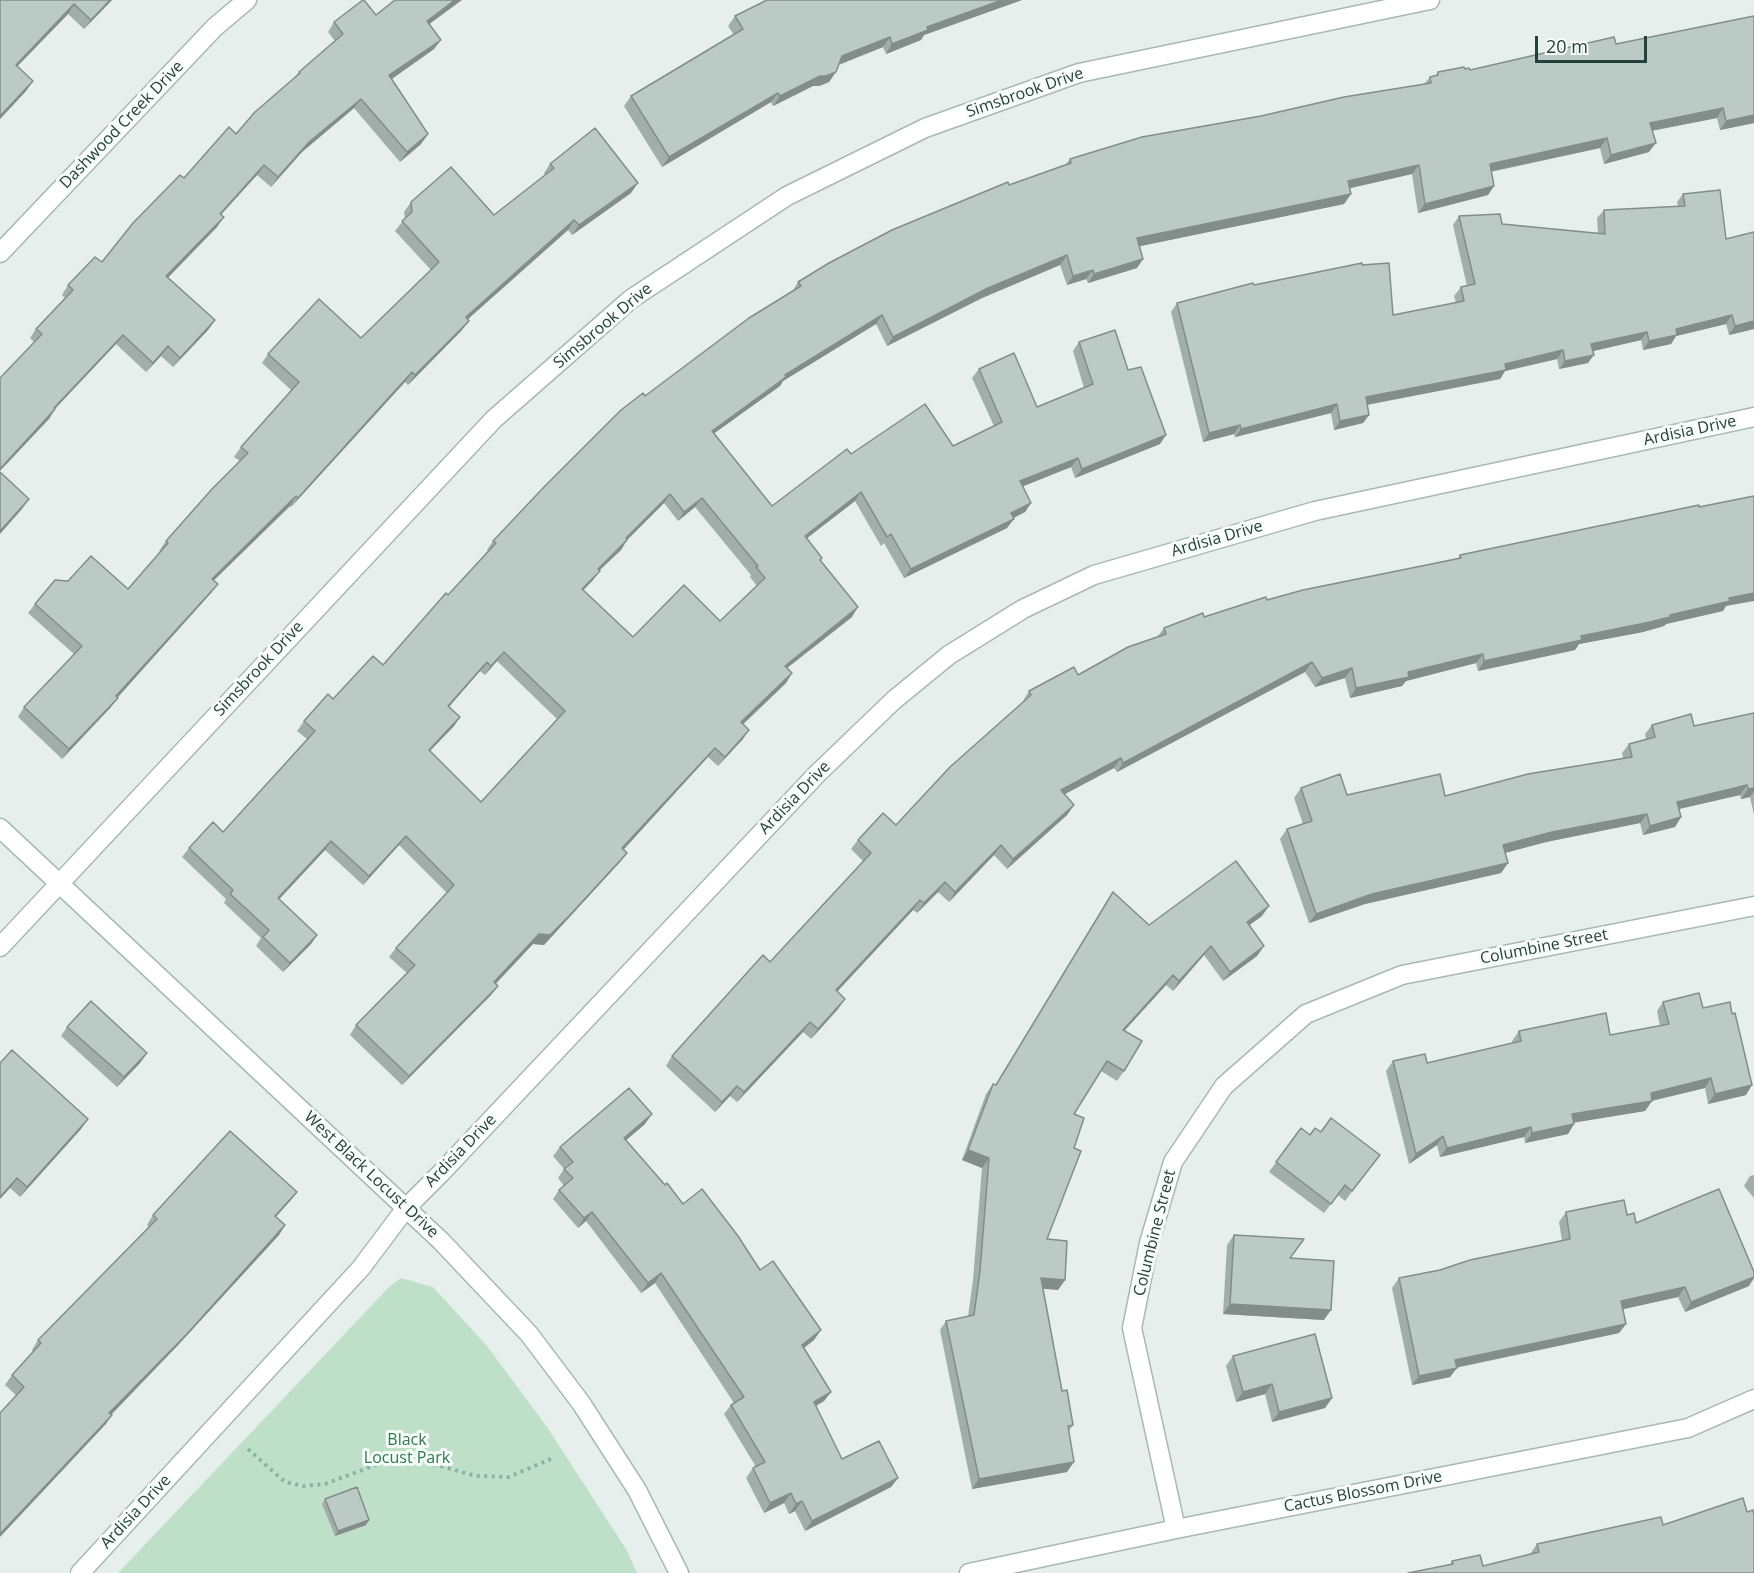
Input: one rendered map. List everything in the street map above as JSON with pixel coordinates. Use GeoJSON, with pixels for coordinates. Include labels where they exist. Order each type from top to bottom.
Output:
{"type":"FeatureCollection","features":[{"type":"Feature","properties":{"kind":"street","name":"Dashwood Creek Drive"},"geometry":{"type":"LineString","coordinates":[[0,253],[216,27],[247,0]]}},
{"type":"Feature","properties":{"kind":"street","name":"Simsbrook Drive"},"geometry":{"type":"LineString","coordinates":[[0,947],[494,419],[631,299],[787,196],[925,128],[1079,74],[1430,0]]}},
{"type":"Feature","properties":{"kind":"street","name":"Ardisia Drive"},"geometry":{"type":"LineString","coordinates":[[80,1573],[361,1269],[406,1208],[818,774],[894,699],[949,655],[1023,609],[1094,574],[1316,511],[1754,417]]}},
{"type":"Feature","properties":{"kind":"street","name":"West Black Locust Drive"},"geometry":{"type":"LineString","coordinates":[[0,828],[441,1241],[529,1334],[568,1386],[637,1490],[679,1573]]}},
{"type":"Feature","properties":{"kind":"street","name":"Columbine Street"},"geometry":{"type":"LineString","coordinates":[[1176,1529],[1132,1328],[1149,1243],[1173,1162],[1224,1086],[1306,1014],[1402,975],[1754,906]]}},
{"type":"Feature","properties":{"kind":"street","name":"Cactus Blossom Drive"},"geometry":{"type":"LineString","coordinates":[[969,1573],[1176,1529],[1688,1428],[1754,1399]]}},
{"type":"Feature","properties":{"kind":"path"},"geometry":{"type":"LineString","coordinates":[[248,1449],[285,1482],[303,1486],[325,1484],[381,1463],[430,1463],[476,1476],[509,1477],[553,1458]]}},
{"type":"Feature","properties":{"kind":"green space","name":"Black Locust Park"},"geometry":{"type":"Polygon","coordinates":[[[401,1278],[433,1287],[487,1346],[547,1427],[626,1549],[637,1573],[118,1573],[390,1286],[401,1278]]]}},
{"type":"Feature","properties":{"kind":"building"},"geometry":{"type":"Polygon","coordinates":[[[0,0],[110,0],[91,20],[74,4],[16,65],[33,81],[0,116],[0,0]]]}},
{"type":"Feature","properties":{"kind":"building"},"geometry":{"type":"Polygon","coordinates":[[[363,0],[376,15],[395,0],[455,0],[427,21],[441,40],[389,75],[428,134],[407,152],[361,99],[309,142],[278,177],[264,165],[220,214],[224,217],[166,276],[215,320],[180,358],[168,346],[153,363],[123,335],[0,469],[0,378],[42,334],[36,329],[73,290],[68,285],[95,257],[102,262],[133,223],[180,175],[184,178],[229,127],[236,134],[255,112],[343,34],[334,22],[363,0]]]}},
{"type":"Feature","properties":{"kind":"building"},"geometry":{"type":"Polygon","coordinates":[[[767,0],[1002,0],[927,27],[928,30],[892,44],[890,37],[842,56],[836,72],[820,76],[780,96],[778,93],[669,157],[631,96],[743,29],[735,16],[767,0]]]}},
{"type":"Feature","properties":{"kind":"building"},"geometry":{"type":"Polygon","coordinates":[[[1754,16],[1754,115],[1726,121],[1723,108],[1650,123],[1656,143],[1611,155],[1607,138],[1490,164],[1494,186],[1425,204],[1419,165],[1348,181],[1351,194],[1137,238],[1143,259],[1094,274],[1093,270],[1073,276],[1067,255],[988,288],[893,337],[882,315],[785,375],[786,377],[712,431],[772,506],[847,449],[851,454],[925,404],[953,446],[1002,422],[979,369],[1014,353],[1037,407],[1093,384],[1079,342],[1115,330],[1128,370],[1141,367],[1166,435],[1082,469],[1078,458],[1020,481],[1031,503],[1011,513],[1014,519],[911,569],[891,534],[887,537],[861,492],[805,536],[822,558],[820,560],[858,607],[785,666],[792,673],[741,722],[749,730],[725,757],[715,748],[622,848],[627,853],[570,915],[550,935],[539,934],[494,982],[498,986],[409,1076],[356,1025],[415,965],[396,948],[454,885],[406,836],[369,876],[331,841],[278,898],[317,935],[290,963],[263,937],[269,930],[230,894],[233,890],[189,848],[213,822],[223,832],[315,731],[304,721],[328,694],[333,699],[373,656],[383,665],[446,593],[448,595],[496,543],[493,541],[621,410],[643,393],[645,396],[749,318],[801,286],[798,282],[829,263],[892,230],[1008,182],[1009,185],[1071,163],[1070,159],[1142,137],[1261,116],[1344,97],[1431,83],[1430,77],[1438,75],[1438,72],[1464,67],[1470,70],[1614,37],[1616,44],[1754,16]],[[670,494],[626,538],[627,540],[582,589],[633,637],[684,585],[720,621],[765,578],[756,567],[758,566],[702,498],[684,512],[670,494]],[[504,652],[491,666],[487,662],[448,706],[460,717],[429,750],[481,802],[565,711],[504,652]]]}},
{"type":"Feature","properties":{"kind":"building"},"geometry":{"type":"Polygon","coordinates":[[[595,128],[638,183],[579,225],[574,220],[466,317],[469,321],[415,375],[412,372],[298,498],[296,496],[212,579],[218,584],[116,696],[118,698],[69,749],[24,707],[82,646],[35,604],[55,580],[68,581],[91,556],[128,589],[168,543],[166,541],[248,453],[241,447],[299,382],[268,354],[319,299],[361,338],[439,262],[402,221],[412,212],[411,202],[451,167],[494,215],[554,168],[550,164],[595,128]]]}},
{"type":"Feature","properties":{"kind":"building"},"geometry":{"type":"Polygon","coordinates":[[[1720,190],[1726,239],[1754,232],[1754,321],[1735,326],[1732,315],[1676,329],[1677,335],[1649,341],[1647,332],[1591,344],[1594,355],[1565,361],[1563,350],[1505,364],[1506,370],[1366,397],[1369,415],[1340,421],[1337,404],[1241,429],[1240,425],[1209,433],[1177,303],[1253,283],[1254,285],[1362,263],[1362,265],[1389,263],[1393,315],[1464,301],[1461,287],[1475,284],[1459,216],[1500,214],[1502,224],[1605,234],[1604,210],[1685,206],[1683,194],[1720,190]]]}},
{"type":"Feature","properties":{"kind":"building"},"geometry":{"type":"Polygon","coordinates":[[[0,472],[29,499],[0,531],[0,472]]]}},
{"type":"Feature","properties":{"kind":"building"},"geometry":{"type":"Polygon","coordinates":[[[1754,496],[1754,593],[1729,598],[1730,601],[1650,622],[1581,636],[1582,640],[1484,661],[1483,654],[1408,672],[1409,677],[1356,688],[1352,668],[1322,678],[1312,662],[1123,763],[1121,758],[1061,790],[1074,805],[1013,859],[1001,845],[955,892],[945,882],[924,903],[920,900],[836,990],[845,999],[818,1029],[810,1022],[744,1092],[737,1086],[722,1102],[672,1056],[763,955],[770,962],[871,853],[858,840],[883,813],[896,825],[950,767],[1031,695],[1029,691],[1074,667],[1078,675],[1128,647],[1166,634],[1164,628],[1203,613],[1204,617],[1266,597],[1267,600],[1303,590],[1461,558],[1460,555],[1699,505],[1699,507],[1754,496]]]}},
{"type":"Feature","properties":{"kind":"building"},"geometry":{"type":"Polygon","coordinates":[[[1754,713],[1754,788],[1748,789],[1747,785],[1677,802],[1681,817],[1650,826],[1647,814],[1552,832],[1503,845],[1508,863],[1372,894],[1316,914],[1287,829],[1312,821],[1301,788],[1340,774],[1347,795],[1440,774],[1445,796],[1528,774],[1632,757],[1629,744],[1655,737],[1652,725],[1691,714],[1694,726],[1754,713]]]}},
{"type":"Feature","properties":{"kind":"building"},"geometry":{"type":"Polygon","coordinates":[[[1236,861],[1269,906],[1247,922],[1264,946],[1230,972],[1211,946],[1179,981],[1173,975],[1123,1030],[1142,1041],[1124,1071],[1107,1061],[1074,1114],[1084,1118],[1074,1148],[1081,1151],[1047,1239],[1067,1241],[1065,1280],[1041,1278],[1062,1391],[1067,1390],[1073,1425],[1068,1426],[1074,1462],[979,1479],[946,1321],[974,1315],[989,1158],[968,1150],[993,1084],[996,1085],[1113,892],[1149,925],[1236,861]]]}},
{"type":"Feature","properties":{"kind":"building"},"geometry":{"type":"Polygon","coordinates":[[[1699,993],[1703,1008],[1730,1002],[1732,1014],[1735,1013],[1752,1085],[1715,1094],[1711,1078],[1651,1093],[1652,1101],[1572,1114],[1574,1124],[1532,1133],[1531,1127],[1447,1148],[1443,1136],[1416,1154],[1393,1061],[1425,1054],[1427,1063],[1521,1041],[1519,1031],[1606,1013],[1610,1035],[1669,1024],[1663,1002],[1699,993]]]}},
{"type":"Feature","properties":{"kind":"building"},"geometry":{"type":"Polygon","coordinates":[[[91,1001],[147,1053],[124,1077],[67,1027],[91,1001]]]}},
{"type":"Feature","properties":{"kind":"building"},"geometry":{"type":"Polygon","coordinates":[[[12,1050],[88,1119],[27,1187],[17,1178],[0,1197],[0,1063],[12,1050]]]}},
{"type":"Feature","properties":{"kind":"building"},"geometry":{"type":"Polygon","coordinates":[[[629,1088],[652,1114],[624,1138],[665,1185],[667,1183],[683,1204],[702,1189],[738,1236],[760,1270],[773,1261],[821,1330],[802,1345],[831,1392],[814,1402],[842,1459],[879,1441],[898,1478],[812,1521],[802,1501],[796,1504],[791,1493],[770,1503],[753,1468],[765,1462],[731,1405],[744,1397],[661,1273],[648,1283],[592,1212],[584,1218],[559,1190],[573,1178],[564,1169],[573,1162],[560,1147],[629,1088]]]}},
{"type":"Feature","properties":{"kind":"building"},"geometry":{"type":"Polygon","coordinates":[[[1331,1118],[1380,1155],[1352,1191],[1345,1185],[1331,1204],[1276,1162],[1301,1128],[1310,1135],[1315,1128],[1321,1132],[1331,1118]]]}},
{"type":"Feature","properties":{"kind":"building"},"geometry":{"type":"Polygon","coordinates":[[[230,1131],[297,1192],[275,1216],[285,1225],[186,1335],[109,1413],[112,1415],[0,1534],[0,1413],[24,1387],[12,1375],[41,1343],[38,1340],[157,1219],[153,1215],[230,1131]]]}},
{"type":"Feature","properties":{"kind":"building"},"geometry":{"type":"Polygon","coordinates":[[[1719,1189],[1754,1272],[1754,1277],[1691,1302],[1685,1287],[1621,1301],[1626,1324],[1455,1360],[1457,1368],[1419,1376],[1399,1278],[1570,1239],[1566,1212],[1624,1200],[1627,1215],[1634,1213],[1636,1223],[1719,1189]]]}},
{"type":"Feature","properties":{"kind":"building"},"geometry":{"type":"Polygon","coordinates":[[[1234,1235],[1304,1239],[1290,1258],[1334,1261],[1331,1310],[1230,1304],[1234,1235]]]}},
{"type":"Feature","properties":{"kind":"building"},"geometry":{"type":"Polygon","coordinates":[[[1315,1334],[1332,1398],[1279,1412],[1272,1384],[1243,1392],[1233,1356],[1315,1334]]]}},
{"type":"Feature","properties":{"kind":"building"},"geometry":{"type":"Polygon","coordinates":[[[357,1487],[369,1520],[338,1531],[325,1499],[357,1487]]]}},
{"type":"Feature","properties":{"kind":"building"},"geometry":{"type":"Polygon","coordinates":[[[1743,1498],[1747,1512],[1753,1510],[1754,1514],[1754,1573],[1408,1573],[1453,1564],[1452,1561],[1480,1555],[1483,1566],[1539,1552],[1537,1544],[1661,1517],[1663,1525],[1743,1498]]]}}]}
